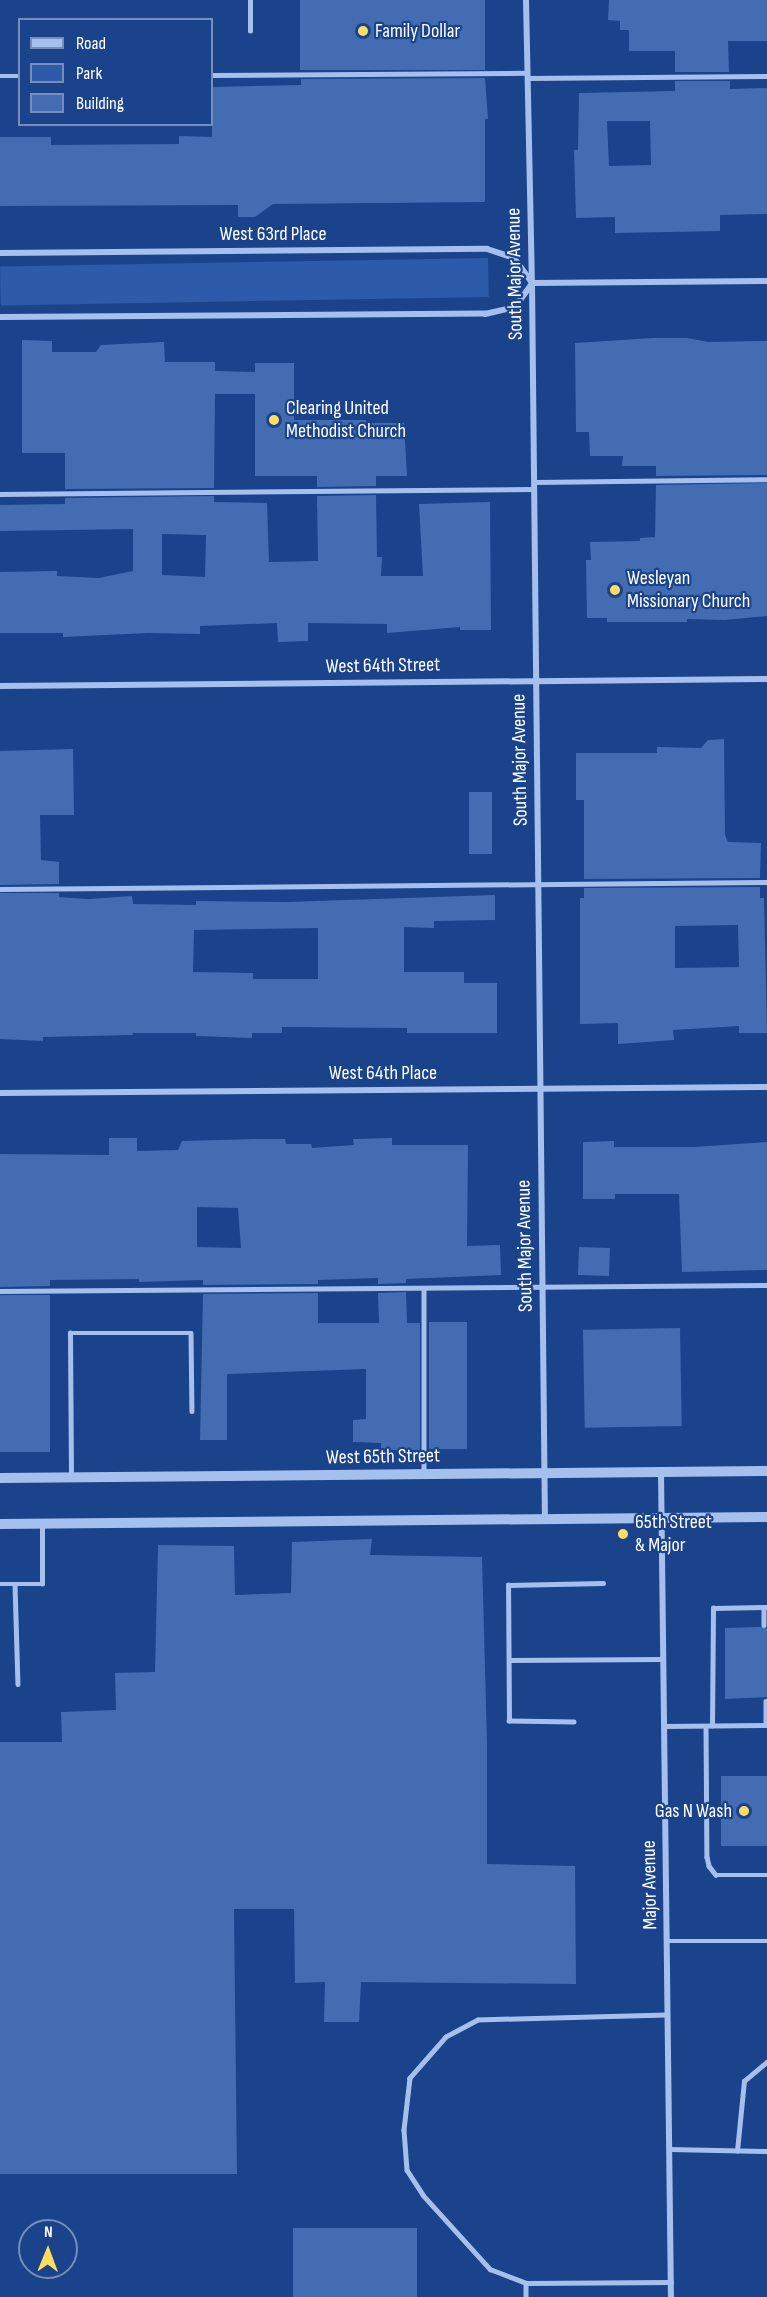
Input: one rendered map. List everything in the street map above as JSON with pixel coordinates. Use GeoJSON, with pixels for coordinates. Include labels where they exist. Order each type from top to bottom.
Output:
{"type":"FeatureCollection","features":[{"type":"Feature","properties":{"kind":"street","name":"South Major Avenue"},"geometry":{"type":"LineString","coordinates":[[526,0],[532,283],[545,1519]]}},
{"type":"Feature","properties":{"kind":"street","name":"West 63rd Place"},"geometry":{"type":"LineString","coordinates":[[0,253],[487,249],[514,258],[532,283]]}},
{"type":"Feature","properties":{"kind":"street"},"geometry":{"type":"LineString","coordinates":[[0,317],[485,314],[515,307],[532,283],[767,281]]}},
{"type":"Feature","properties":{"kind":"street","name":"West 64th Street"},"geometry":{"type":"LineString","coordinates":[[0,686],[767,679]]}},
{"type":"Feature","properties":{"kind":"street","name":"West 64th Place"},"geometry":{"type":"LineString","coordinates":[[0,1093],[767,1087]]}},
{"type":"Feature","properties":{"kind":"street","name":"West 65th Street"},"geometry":{"type":"LineString","coordinates":[[0,1478],[767,1471]]}},
{"type":"Feature","properties":{"kind":"street","name":"Major Avenue"},"geometry":{"type":"LineString","coordinates":[[661,1472],[671,2297]]}},
{"type":"Feature","properties":{"kind":"street"},"geometry":{"type":"LineString","coordinates":[[0,1524],[767,1517]]}},
{"type":"Feature","properties":{"kind":"lane"},"geometry":{"type":"LineString","coordinates":[[250,0],[250,31]]}},
{"type":"Feature","properties":{"kind":"lane"},"geometry":{"type":"LineString","coordinates":[[213,75],[767,76]]}},
{"type":"Feature","properties":{"kind":"lane"},"geometry":{"type":"LineString","coordinates":[[0,76],[18,76]]}},
{"type":"Feature","properties":{"kind":"lane"},"geometry":{"type":"LineString","coordinates":[[0,494],[534,486],[767,479]]}},
{"type":"Feature","properties":{"kind":"lane"},"geometry":{"type":"LineString","coordinates":[[0,889],[767,882]]}},
{"type":"Feature","properties":{"kind":"lane"},"geometry":{"type":"LineString","coordinates":[[0,1291],[767,1285]]}},
{"type":"Feature","properties":{"kind":"lane"},"geometry":{"type":"LineString","coordinates":[[424,1289],[424,1474]]}},
{"type":"Feature","properties":{"kind":"lane"},"geometry":{"type":"LineString","coordinates":[[71,1478],[70,1334],[191,1333],[192,1411]]}},
{"type":"Feature","properties":{"kind":"lane"},"geometry":{"type":"LineString","coordinates":[[0,1584],[42,1584],[42,1524]]}},
{"type":"Feature","properties":{"kind":"lane"},"geometry":{"type":"LineString","coordinates":[[574,1722],[509,1721],[508,1585],[603,1583]]}},
{"type":"Feature","properties":{"kind":"lane"},"geometry":{"type":"LineString","coordinates":[[15,1584],[18,1684]]}},
{"type":"Feature","properties":{"kind":"lane"},"geometry":{"type":"LineString","coordinates":[[712,1726],[714,1608],[766,1607],[764,1625]]}},
{"type":"Feature","properties":{"kind":"lane"},"geometry":{"type":"LineString","coordinates":[[509,1660],[663,1659]]}},
{"type":"Feature","properties":{"kind":"lane"},"geometry":{"type":"LineString","coordinates":[[664,1726],[767,1725],[766,1701]]}},
{"type":"Feature","properties":{"kind":"lane"},"geometry":{"type":"LineString","coordinates":[[706,1726],[707,1857],[709,1866],[716,1875],[767,1875]]}},
{"type":"Feature","properties":{"kind":"lane"},"geometry":{"type":"LineString","coordinates":[[667,1941],[767,1941]]}},
{"type":"Feature","properties":{"kind":"lane"},"geometry":{"type":"LineString","coordinates":[[668,2015],[478,2020],[446,2037],[410,2078],[404,2130],[407,2170],[423,2195],[490,2269],[526,2283],[671,2282]]}},
{"type":"Feature","properties":{"kind":"lane"},"geometry":{"type":"LineString","coordinates":[[737,2151],[744,2081],[767,2062]]}},
{"type":"Feature","properties":{"kind":"lane"},"geometry":{"type":"LineString","coordinates":[[669,2149],[767,2151]]}},
{"type":"Feature","properties":{"kind":"lane"},"geometry":{"type":"LineString","coordinates":[[526,2283],[526,2297]]}},
{"type":"Feature","properties":{"kind":"green space"},"geometry":{"type":"Polygon","coordinates":[[[488,258],[489,297],[1,306],[0,267],[488,258]]]}},
{"type":"Feature","properties":{"kind":"building","name":"Family Dollar"},"geometry":{"type":"Polygon","coordinates":[[[300,0],[485,0],[485,70],[300,70],[300,0]]]}},
{"type":"Feature","properties":{"kind":"building"},"geometry":{"type":"Polygon","coordinates":[[[609,0],[767,0],[767,41],[728,41],[729,72],[675,72],[675,51],[629,51],[629,30],[620,30],[620,21],[608,20],[609,0]]]}},
{"type":"Feature","properties":{"kind":"building"},"geometry":{"type":"Polygon","coordinates":[[[485,78],[488,119],[485,119],[485,202],[273,204],[255,217],[238,217],[238,205],[0,206],[0,137],[51,137],[51,145],[179,144],[179,136],[212,137],[213,87],[301,85],[301,79],[485,78]]]}},
{"type":"Feature","properties":{"kind":"building"},"geometry":{"type":"Polygon","coordinates":[[[675,81],[730,81],[730,89],[767,88],[767,214],[720,215],[720,231],[615,233],[615,217],[576,218],[574,150],[578,150],[579,93],[675,91],[675,81]],[[607,121],[609,166],[651,165],[650,121],[607,121]]]}},
{"type":"Feature","properties":{"kind":"building"},"geometry":{"type":"Polygon","coordinates":[[[687,338],[708,342],[767,341],[767,475],[656,476],[656,466],[622,466],[623,456],[590,456],[589,432],[576,432],[575,343],[687,338]]]}},
{"type":"Feature","properties":{"kind":"building"},"geometry":{"type":"Polygon","coordinates":[[[22,340],[52,341],[52,352],[96,352],[101,345],[164,342],[165,362],[215,362],[215,371],[255,372],[255,363],[294,363],[294,420],[366,420],[366,423],[404,423],[407,476],[376,476],[376,486],[317,487],[317,476],[255,476],[255,394],[215,394],[214,488],[65,489],[65,453],[22,453],[22,340]]]}},
{"type":"Feature","properties":{"kind":"building"},"geometry":{"type":"Polygon","coordinates":[[[767,483],[767,616],[725,620],[687,619],[687,622],[607,622],[607,618],[587,618],[586,560],[591,560],[590,542],[640,541],[640,538],[655,537],[656,485],[767,483]]]}},
{"type":"Feature","properties":{"kind":"building"},"geometry":{"type":"Polygon","coordinates":[[[376,495],[377,557],[382,557],[381,576],[423,576],[419,504],[490,502],[491,630],[460,630],[460,627],[387,633],[387,624],[308,623],[308,641],[278,642],[277,623],[200,626],[200,634],[148,633],[63,637],[63,633],[0,633],[0,572],[57,571],[57,576],[99,578],[133,571],[133,529],[0,531],[0,505],[65,504],[65,498],[214,496],[214,502],[267,503],[269,562],[318,561],[317,496],[376,495]],[[162,534],[162,575],[205,577],[206,535],[162,534]]]}},
{"type":"Feature","properties":{"kind":"building"},"geometry":{"type":"Polygon","coordinates":[[[724,739],[725,835],[728,842],[761,843],[760,878],[584,879],[584,800],[576,800],[576,753],[657,753],[657,747],[701,748],[708,740],[724,739]]]}},
{"type":"Feature","properties":{"kind":"building"},"geometry":{"type":"Polygon","coordinates":[[[73,749],[74,815],[40,815],[41,860],[59,862],[59,884],[0,885],[0,751],[73,749]]]}},
{"type":"Feature","properties":{"kind":"building"},"geometry":{"type":"Polygon","coordinates":[[[469,792],[492,792],[492,854],[469,854],[469,792]]]}},
{"type":"Feature","properties":{"kind":"building"},"geometry":{"type":"Polygon","coordinates":[[[760,887],[760,898],[764,898],[767,1033],[739,1033],[739,1026],[673,1030],[674,1040],[618,1044],[618,1023],[580,1024],[580,898],[584,898],[584,888],[760,887]],[[738,925],[675,926],[675,968],[739,967],[738,925]]]}},
{"type":"Feature","properties":{"kind":"building"},"geometry":{"type":"Polygon","coordinates":[[[0,893],[59,893],[59,897],[88,899],[132,896],[133,904],[196,905],[196,901],[287,902],[495,895],[495,920],[434,921],[434,928],[404,927],[404,972],[464,972],[464,983],[497,983],[497,1033],[407,1033],[407,1028],[282,1027],[282,1033],[252,1033],[252,1038],[196,1036],[196,1033],[133,1033],[133,1035],[43,1037],[43,1041],[0,1039],[0,893]],[[318,928],[194,930],[193,972],[253,973],[253,979],[318,979],[318,928]]]}},
{"type":"Feature","properties":{"kind":"building"},"geometry":{"type":"Polygon","coordinates":[[[109,1138],[137,1138],[137,1151],[178,1150],[182,1141],[258,1139],[285,1139],[286,1144],[311,1144],[312,1148],[354,1145],[353,1139],[392,1138],[392,1145],[468,1145],[467,1246],[500,1245],[501,1275],[406,1279],[406,1283],[378,1284],[378,1278],[318,1280],[318,1284],[203,1285],[203,1280],[139,1282],[139,1279],[50,1280],[50,1286],[0,1287],[0,1154],[109,1155],[109,1138]],[[197,1207],[197,1247],[241,1248],[238,1208],[197,1207]]]}},
{"type":"Feature","properties":{"kind":"building"},"geometry":{"type":"Polygon","coordinates":[[[614,1141],[614,1147],[694,1147],[767,1142],[767,1270],[682,1272],[679,1194],[615,1194],[615,1199],[583,1199],[583,1142],[614,1141]]]}},
{"type":"Feature","properties":{"kind":"building"},"geometry":{"type":"Polygon","coordinates":[[[579,1247],[610,1248],[609,1276],[578,1275],[579,1247]]]}},
{"type":"Feature","properties":{"kind":"building"},"geometry":{"type":"Polygon","coordinates":[[[406,1292],[407,1323],[420,1323],[420,1450],[381,1450],[381,1443],[353,1442],[353,1420],[366,1419],[366,1369],[227,1374],[227,1440],[200,1440],[203,1294],[318,1293],[318,1323],[379,1323],[378,1293],[406,1292]]]}},
{"type":"Feature","properties":{"kind":"building"},"geometry":{"type":"Polygon","coordinates":[[[0,1295],[50,1295],[50,1452],[0,1452],[0,1295]]]}},
{"type":"Feature","properties":{"kind":"building"},"geometry":{"type":"Polygon","coordinates":[[[429,1322],[467,1322],[467,1449],[429,1449],[429,1322]]]}},
{"type":"Feature","properties":{"kind":"building"},"geometry":{"type":"Polygon","coordinates":[[[680,1328],[682,1426],[585,1428],[583,1330],[680,1328]]]}},
{"type":"Feature","properties":{"kind":"building"},"geometry":{"type":"Polygon","coordinates":[[[372,1539],[370,1555],[482,1557],[487,1743],[487,1864],[575,1866],[576,1984],[361,1982],[359,2022],[324,2022],[325,1982],[295,1983],[294,1909],[234,1909],[237,2174],[0,2174],[0,1742],[62,1742],[61,1712],[116,1710],[115,1673],[155,1672],[158,1545],[234,1546],[235,1595],[291,1593],[292,1542],[372,1539]]]}},
{"type":"Feature","properties":{"kind":"building"},"geometry":{"type":"Polygon","coordinates":[[[725,1628],[767,1628],[767,1697],[725,1699],[725,1628]]]}},
{"type":"Feature","properties":{"kind":"building","name":"Gas N Wash"},"geometry":{"type":"Polygon","coordinates":[[[721,1776],[767,1776],[767,1846],[721,1846],[721,1776]]]}},
{"type":"Feature","properties":{"kind":"building"},"geometry":{"type":"Polygon","coordinates":[[[293,2228],[417,2228],[417,2297],[293,2297],[293,2228]]]}},
{"type":"Feature","properties":{"kind":"place","name":"Family Dollar"},"geometry":{"type":"Point","coordinates":[363,31]}},
{"type":"Feature","properties":{"kind":"place","name":"Clearing United Methodist Church"},"geometry":{"type":"Point","coordinates":[274,420]}},
{"type":"Feature","properties":{"kind":"place","name":"Wesleyan Missionary Church"},"geometry":{"type":"Point","coordinates":[615,590]}},
{"type":"Feature","properties":{"kind":"place","name":"65th Street & Major"},"geometry":{"type":"Point","coordinates":[623,1534]}},
{"type":"Feature","properties":{"kind":"place","name":"Gas N Wash"},"geometry":{"type":"Point","coordinates":[744,1811]}}]}
